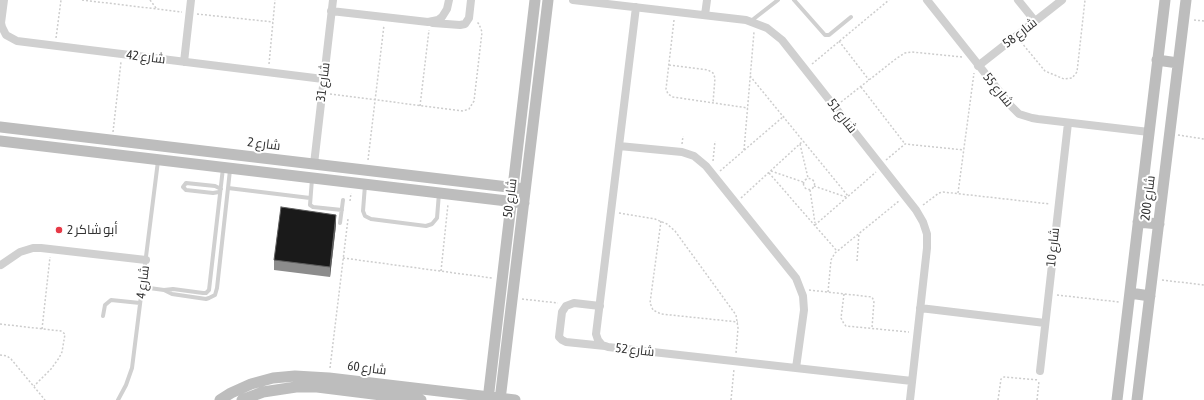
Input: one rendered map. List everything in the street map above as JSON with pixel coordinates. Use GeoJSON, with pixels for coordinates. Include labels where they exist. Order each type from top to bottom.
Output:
{"type":"FeatureCollection","features":[{"type":"Feature","properties":{"kind":"street"},"geometry":{"type":"LineString","coordinates":[[184,62],[191,0]]}},
{"type":"Feature","properties":{"kind":"street","name":"شارع 31"},"geometry":{"type":"LineString","coordinates":[[314,164],[332,0]]}},
{"type":"Feature","properties":{"kind":"street"},"geometry":{"type":"LineString","coordinates":[[429,22],[433,22],[442,17],[447,10],[449,0]]}},
{"type":"Feature","properties":{"kind":"street"},"geometry":{"type":"LineString","coordinates":[[331,10],[462,25],[466,23],[469,18],[471,0]]}},
{"type":"Feature","properties":{"kind":"street","name":"شارع 50"},"geometry":{"type":"LineString","coordinates":[[488,398],[536,0]]}},
{"type":"Feature","properties":{"kind":"street","name":"شارع 50"},"geometry":{"type":"LineString","coordinates":[[500,399],[548,0]]}},
{"type":"Feature","properties":{"kind":"street","name":"شارع 51"},"geometry":{"type":"LineString","coordinates":[[573,0],[753,22],[767,28],[777,35],[916,210],[923,222],[927,241],[910,400]]}},
{"type":"Feature","properties":{"kind":"street"},"geometry":{"type":"LineString","coordinates":[[705,15],[707,0]]}},
{"type":"Feature","properties":{"kind":"street","name":"شارع 55"},"geometry":{"type":"LineString","coordinates":[[927,0],[975,62],[1019,114],[1032,118],[1068,123],[1149,132]]}},
{"type":"Feature","properties":{"kind":"street"},"geometry":{"type":"LineString","coordinates":[[1018,0],[1034,21]]}},
{"type":"Feature","properties":{"kind":"street","name":"شارع 58"},"geometry":{"type":"LineString","coordinates":[[975,62],[1016,36],[1062,0]]}},
{"type":"Feature","properties":{"kind":"street","name":"شارع 200"},"geometry":{"type":"LineString","coordinates":[[1117,400],[1165,0]]}},
{"type":"Feature","properties":{"kind":"street","name":"شارع 200"},"geometry":{"type":"LineString","coordinates":[[1137,400],[1186,0]]}},
{"type":"Feature","properties":{"kind":"street"},"geometry":{"type":"LineString","coordinates":[[2,4],[1,23],[3,32],[9,38],[17,41]]}},
{"type":"Feature","properties":{"kind":"street","name":"شارع 52"},"geometry":{"type":"LineString","coordinates":[[636,7],[600,306],[597,337],[602,344],[608,347],[912,381]]}},
{"type":"Feature","properties":{"kind":"street","name":"شارع 42"},"geometry":{"type":"LineString","coordinates":[[0,40],[324,79]]}},
{"type":"Feature","properties":{"kind":"street"},"geometry":{"type":"LineString","coordinates":[[1158,60],[1178,62]]}},
{"type":"Feature","properties":{"kind":"street","name":"شارع 10"},"geometry":{"type":"LineString","coordinates":[[1040,371],[1068,123]]}},
{"type":"Feature","properties":{"kind":"street","name":"شارع 2"},"geometry":{"type":"LineString","coordinates":[[0,127],[526,189]]}},
{"type":"Feature","properties":{"kind":"street"},"geometry":{"type":"LineString","coordinates":[[50,147],[51,133]]}},
{"type":"Feature","properties":{"kind":"street"},"geometry":{"type":"LineString","coordinates":[[0,141],[524,203]]}},
{"type":"Feature","properties":{"kind":"street"},"geometry":{"type":"LineString","coordinates":[[619,146],[675,151],[688,154],[700,161],[713,174],[796,278],[801,290],[804,310],[796,368]]}},
{"type":"Feature","properties":{"kind":"street"},"geometry":{"type":"LineString","coordinates":[[314,164],[324,168],[325,173],[322,177],[311,178],[302,175],[302,169],[314,164]]}},
{"type":"Feature","properties":{"kind":"street"},"geometry":{"type":"LineString","coordinates":[[1138,222],[1158,224]]}},
{"type":"Feature","properties":{"kind":"street"},"geometry":{"type":"LineString","coordinates":[[1,265],[15,255],[26,250],[41,248],[146,260]]}},
{"type":"Feature","properties":{"kind":"street"},"geometry":{"type":"LineString","coordinates":[[1129,298],[1150,296]]}},
{"type":"Feature","properties":{"kind":"street"},"geometry":{"type":"LineString","coordinates":[[600,306],[574,303],[568,304],[562,312],[559,337],[566,342],[608,347]]}},
{"type":"Feature","properties":{"kind":"street"},"geometry":{"type":"LineString","coordinates":[[920,308],[1045,323]]}},
{"type":"Feature","properties":{"kind":"street","name":"شارع 60"},"geometry":{"type":"LineString","coordinates":[[220,400],[241,388],[273,378],[296,376],[329,378],[515,400]]}},
{"type":"Feature","properties":{"kind":"street","name":"شارع 60"},"geometry":{"type":"LineString","coordinates":[[242,400],[263,392],[296,387],[317,387],[421,400]]}},
{"type":"Feature","properties":{"kind":"lane"},"geometry":{"type":"LineString","coordinates":[[753,22],[778,0]]}},
{"type":"Feature","properties":{"kind":"lane"},"geometry":{"type":"LineString","coordinates":[[794,0],[825,35],[829,34],[851,17]]}},
{"type":"Feature","properties":{"kind":"lane","name":"شارع 4"},"geometry":{"type":"LineString","coordinates":[[118,400],[126,385],[132,368],[158,160]]}},
{"type":"Feature","properties":{"kind":"lane"},"geometry":{"type":"LineString","coordinates":[[213,297],[217,288],[228,189],[227,168]]}},
{"type":"Feature","properties":{"kind":"lane"},"geometry":{"type":"LineString","coordinates":[[208,292],[210,287],[221,189],[227,168]]}},
{"type":"Feature","properties":{"kind":"lane"},"geometry":{"type":"LineString","coordinates":[[311,178],[310,205],[342,210]]}},
{"type":"Feature","properties":{"kind":"lane"},"geometry":{"type":"LineString","coordinates":[[221,189],[219,192],[213,193],[186,190],[183,186],[186,183],[212,186],[221,189],[310,198]]}},
{"type":"Feature","properties":{"kind":"lane"},"geometry":{"type":"LineString","coordinates":[[365,184],[363,211],[365,216],[371,219],[426,226],[432,224],[437,218],[444,194]]}},
{"type":"Feature","properties":{"kind":"lane"},"geometry":{"type":"LineString","coordinates":[[340,223],[343,200]]}},
{"type":"Feature","properties":{"kind":"lane"},"geometry":{"type":"LineString","coordinates":[[142,287],[203,293],[208,292]]}},
{"type":"Feature","properties":{"kind":"lane"},"geometry":{"type":"LineString","coordinates":[[164,290],[172,294],[206,298],[213,297]]}},
{"type":"Feature","properties":{"kind":"lane"},"geometry":{"type":"LineString","coordinates":[[208,292],[213,297]]}},
{"type":"Feature","properties":{"kind":"lane"},"geometry":{"type":"LineString","coordinates":[[104,316],[105,305],[110,300],[140,303]]}},
{"type":"Feature","properties":{"kind":"path"},"geometry":{"type":"LineString","coordinates":[[56,46],[61,0]]}},
{"type":"Feature","properties":{"kind":"path"},"geometry":{"type":"LineString","coordinates":[[82,0],[273,22]]}},
{"type":"Feature","properties":{"kind":"path"},"geometry":{"type":"LineString","coordinates":[[150,0],[157,9]]}},
{"type":"Feature","properties":{"kind":"path"},"geometry":{"type":"LineString","coordinates":[[268,72],[275,0]]}},
{"type":"Feature","properties":{"kind":"path"},"geometry":{"type":"LineString","coordinates":[[805,69],[889,0]]}},
{"type":"Feature","properties":{"kind":"path"},"geometry":{"type":"LineString","coordinates":[[1016,36],[1045,71],[1064,79],[1072,78],[1077,72],[1085,0]]}},
{"type":"Feature","properties":{"kind":"path"},"geometry":{"type":"LineString","coordinates":[[675,12],[666,89],[670,96],[748,108]]}},
{"type":"Feature","properties":{"kind":"path"},"geometry":{"type":"LineString","coordinates":[[367,170],[385,17]]}},
{"type":"Feature","properties":{"kind":"path"},"geometry":{"type":"LineString","coordinates":[[322,93],[463,111],[469,109],[473,104],[482,32],[479,24],[469,18]]}},
{"type":"Feature","properties":{"kind":"path"},"geometry":{"type":"LineString","coordinates":[[420,106],[429,22]]}},
{"type":"Feature","properties":{"kind":"path"},"geometry":{"type":"LineString","coordinates":[[744,150],[753,22]]}},
{"type":"Feature","properties":{"kind":"path"},"geometry":{"type":"LineString","coordinates":[[839,41],[868,80]]}},
{"type":"Feature","properties":{"kind":"path"},"geometry":{"type":"LineString","coordinates":[[835,107],[900,55],[908,52],[975,62],[958,193]]}},
{"type":"Feature","properties":{"kind":"path"},"geometry":{"type":"LineString","coordinates":[[112,140],[122,54]]}},
{"type":"Feature","properties":{"kind":"path"},"geometry":{"type":"LineString","coordinates":[[669,65],[713,72],[715,78],[713,103]]}},
{"type":"Feature","properties":{"kind":"path"},"geometry":{"type":"LineString","coordinates":[[750,76],[784,116],[848,197]]}},
{"type":"Feature","properties":{"kind":"path"},"geometry":{"type":"LineString","coordinates":[[861,87],[905,144],[964,150]]}},
{"type":"Feature","properties":{"kind":"path"},"geometry":{"type":"LineString","coordinates":[[713,174],[784,116]]}},
{"type":"Feature","properties":{"kind":"path"},"geometry":{"type":"LineString","coordinates":[[713,174],[715,141]]}},
{"type":"Feature","properties":{"kind":"path"},"geometry":{"type":"LineString","coordinates":[[736,203],[803,141]]}},
{"type":"Feature","properties":{"kind":"path"},"geometry":{"type":"LineString","coordinates":[[800,144],[808,178],[813,180],[814,186]]}},
{"type":"Feature","properties":{"kind":"path"},"geometry":{"type":"LineString","coordinates":[[815,225],[848,197],[905,144]]}},
{"type":"Feature","properties":{"kind":"path"},"geometry":{"type":"LineString","coordinates":[[770,172],[803,182]]}},
{"type":"Feature","properties":{"kind":"path"},"geometry":{"type":"LineString","coordinates":[[770,172],[837,251]]}},
{"type":"Feature","properties":{"kind":"path"},"geometry":{"type":"LineString","coordinates":[[803,182],[808,178]]}},
{"type":"Feature","properties":{"kind":"path"},"geometry":{"type":"LineString","coordinates":[[803,182],[804,188],[810,190]]}},
{"type":"Feature","properties":{"kind":"path"},"geometry":{"type":"LineString","coordinates":[[349,205],[352,183]]}},
{"type":"Feature","properties":{"kind":"path"},"geometry":{"type":"LineString","coordinates":[[814,186],[848,197]]}},
{"type":"Feature","properties":{"kind":"path"},"geometry":{"type":"LineString","coordinates":[[810,190],[814,186]]}},
{"type":"Feature","properties":{"kind":"path"},"geometry":{"type":"LineString","coordinates":[[810,190],[815,225]]}},
{"type":"Feature","properties":{"kind":"path"},"geometry":{"type":"LineString","coordinates":[[916,210],[941,192],[1058,205]]}},
{"type":"Feature","properties":{"kind":"path"},"geometry":{"type":"LineString","coordinates":[[441,271],[444,194]]}},
{"type":"Feature","properties":{"kind":"path"},"geometry":{"type":"LineString","coordinates":[[828,292],[831,260],[837,251],[905,196]]}},
{"type":"Feature","properties":{"kind":"path"},"geometry":{"type":"LineString","coordinates":[[611,212],[655,219],[661,221],[675,232],[736,314],[738,322],[731,400]]}},
{"type":"Feature","properties":{"kind":"path"},"geometry":{"type":"LineString","coordinates":[[329,378],[348,213]]}},
{"type":"Feature","properties":{"kind":"path"},"geometry":{"type":"LineString","coordinates":[[661,221],[650,303],[653,310],[661,314],[738,322]]}},
{"type":"Feature","properties":{"kind":"path"},"geometry":{"type":"LineString","coordinates":[[857,261],[860,232]]}},
{"type":"Feature","properties":{"kind":"path"},"geometry":{"type":"LineString","coordinates":[[42,329],[51,249]]}},
{"type":"Feature","properties":{"kind":"path"},"geometry":{"type":"LineString","coordinates":[[343,258],[502,279]]}},
{"type":"Feature","properties":{"kind":"path"},"geometry":{"type":"LineString","coordinates":[[1152,278],[1204,285]]}},
{"type":"Feature","properties":{"kind":"path"},"geometry":{"type":"LineString","coordinates":[[801,290],[870,296],[874,301],[872,328]]}},
{"type":"Feature","properties":{"kind":"path"},"geometry":{"type":"LineString","coordinates":[[844,294],[841,318],[846,326],[917,333]]}},
{"type":"Feature","properties":{"kind":"path"},"geometry":{"type":"LineString","coordinates":[[1048,294],[1129,298]]}},
{"type":"Feature","properties":{"kind":"path"},"geometry":{"type":"LineString","coordinates":[[512,298],[568,304]]}},
{"type":"Feature","properties":{"kind":"path"},"geometry":{"type":"LineString","coordinates":[[0,324],[62,331],[65,336],[62,352],[59,358],[51,369],[34,386]]}},
{"type":"Feature","properties":{"kind":"path"},"geometry":{"type":"LineString","coordinates":[[0,354],[9,357],[45,400]]}},
{"type":"Feature","properties":{"kind":"path"},"geometry":{"type":"LineString","coordinates":[[998,400],[1001,379],[1006,377],[1039,380],[1037,400]]}},
{"type":"Feature","properties":{"kind":"building"},"geometry":{"type":"Polygon","coordinates":[[[281,207],[336,215],[330,267],[274,260],[281,207]]]}},
{"type":"Feature","properties":{"kind":"place","name":"أبو شاكر 2"},"geometry":{"type":"Point","coordinates":[59,230]}}]}
